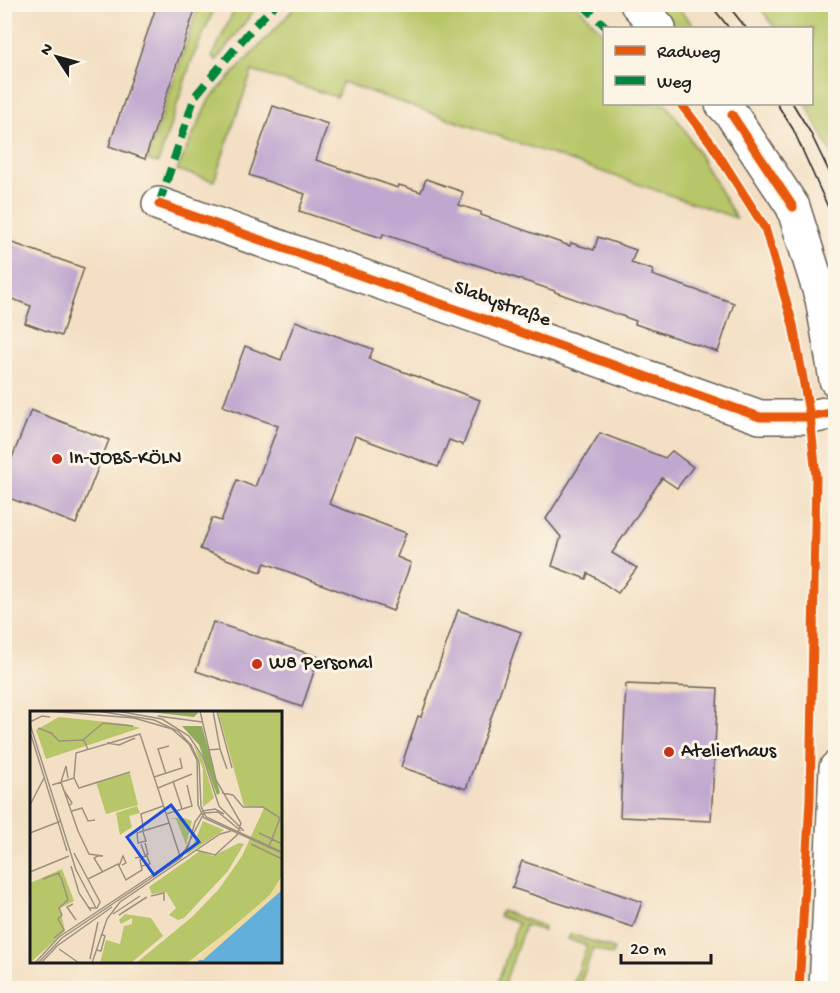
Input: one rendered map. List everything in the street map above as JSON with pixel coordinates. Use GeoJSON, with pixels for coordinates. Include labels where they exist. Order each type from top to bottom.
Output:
{"type":"FeatureCollection","features":[{"type":"Feature","properties":{"kind":"street"},"geometry":{"type":"LineString","coordinates":[[637,4],[658,27]]}},
{"type":"Feature","properties":{"kind":"street"},"geometry":{"type":"LineString","coordinates":[[723,105],[732,115],[793,207],[822,299],[836,380]]}},
{"type":"Feature","properties":{"kind":"street","name":"Slabystraße"},"geometry":{"type":"LineString","coordinates":[[159,204],[760,417],[810,417],[836,412]]}},
{"type":"Feature","properties":{"kind":"street"},"geometry":{"type":"LineString","coordinates":[[826,988],[836,768]]}},
{"type":"Feature","properties":{"kind":"green space"},"geometry":{"type":"Polygon","coordinates":[[[237,4],[258,5],[216,61],[212,57],[237,4]]]}},
{"type":"Feature","properties":{"kind":"green space"},"geometry":{"type":"Polygon","coordinates":[[[199,5],[216,5],[191,62],[158,163],[147,160],[199,5]]]}},
{"type":"Feature","properties":{"kind":"green space"},"geometry":{"type":"Polygon","coordinates":[[[297,5],[577,5],[603,33],[603,105],[667,105],[683,127],[736,218],[342,82],[337,97],[252,71],[214,181],[177,170],[209,100],[297,5]]]}},
{"type":"Feature","properties":{"kind":"green space"},"geometry":{"type":"Polygon","coordinates":[[[654,5],[675,5],[695,27],[675,27],[654,5]]]}},
{"type":"Feature","properties":{"kind":"green space"},"geometry":{"type":"Polygon","coordinates":[[[758,5],[835,5],[835,160],[807,105],[813,105],[813,27],[774,27],[758,5]]]}},
{"type":"Feature","properties":{"kind":"green space"},"geometry":{"type":"Polygon","coordinates":[[[502,911],[543,926],[544,931],[525,925],[503,988],[496,988],[518,923],[499,916],[502,911]]]}},
{"type":"Feature","properties":{"kind":"green space"},"geometry":{"type":"Polygon","coordinates":[[[571,934],[614,949],[612,955],[593,948],[579,988],[572,988],[587,946],[568,939],[571,934]]]}},
{"type":"Feature","properties":{"kind":"building"},"geometry":{"type":"Polygon","coordinates":[[[157,4],[197,4],[145,159],[109,146],[157,4]]]}},
{"type":"Feature","properties":{"kind":"building"},"geometry":{"type":"Polygon","coordinates":[[[273,106],[328,124],[316,160],[398,188],[399,185],[421,192],[426,179],[463,192],[459,205],[570,246],[571,243],[594,250],[598,237],[636,250],[631,263],[653,270],[652,275],[734,303],[718,352],[635,324],[636,321],[555,291],[383,234],[382,238],[299,211],[305,194],[249,175],[273,106]]]}},
{"type":"Feature","properties":{"kind":"building"},"geometry":{"type":"Polygon","coordinates":[[[4,240],[84,268],[61,336],[25,323],[31,306],[4,296],[4,240]]]}},
{"type":"Feature","properties":{"kind":"building"},"geometry":{"type":"Polygon","coordinates":[[[295,321],[373,349],[369,359],[480,400],[463,445],[449,440],[438,467],[355,436],[329,504],[406,533],[397,557],[411,563],[393,611],[265,563],[261,572],[200,549],[212,518],[221,521],[237,480],[255,487],[278,426],[223,406],[245,346],[281,360],[295,321]]]}},
{"type":"Feature","properties":{"kind":"building","name":"In-JOBS-KÖLN"},"geometry":{"type":"Polygon","coordinates":[[[31,410],[109,440],[76,524],[4,496],[4,478],[31,410]]]}},
{"type":"Feature","properties":{"kind":"building"},"geometry":{"type":"Polygon","coordinates":[[[600,433],[665,458],[672,451],[693,467],[677,488],[662,478],[612,553],[637,568],[618,593],[588,573],[586,579],[552,566],[561,537],[546,519],[600,433]]]}},
{"type":"Feature","properties":{"kind":"building"},"geometry":{"type":"Polygon","coordinates":[[[458,610],[521,632],[466,789],[401,767],[458,610]]]}},
{"type":"Feature","properties":{"kind":"building","name":"W8 Personal"},"geometry":{"type":"Polygon","coordinates":[[[213,622],[319,657],[302,707],[196,671],[213,622]]]}},
{"type":"Feature","properties":{"kind":"building","name":"Atelierhaus"},"geometry":{"type":"Polygon","coordinates":[[[626,684],[718,688],[711,821],[620,817],[626,684]]]}},
{"type":"Feature","properties":{"kind":"building"},"geometry":{"type":"Polygon","coordinates":[[[522,861],[642,902],[633,927],[512,888],[522,861]]]}},
{"type":"Feature","properties":{"kind":"tram line"},"geometry":{"type":"LineString","coordinates":[[710,4],[728,27]]}},
{"type":"Feature","properties":{"kind":"tram line"},"geometry":{"type":"LineString","coordinates":[[727,4],[745,27]]}},
{"type":"Feature","properties":{"kind":"tram line"},"geometry":{"type":"LineString","coordinates":[[778,105],[793,129],[836,225]]}},
{"type":"Feature","properties":{"kind":"tram line"},"geometry":{"type":"LineString","coordinates":[[794,105],[810,132],[836,186]]}},
{"type":"Feature","properties":{"kind":"marked path"},"geometry":{"type":"LineString","coordinates":[[159,204],[195,96],[255,25],[276,4]]}},
{"type":"Feature","properties":{"kind":"marked path"},"geometry":{"type":"LineString","coordinates":[[582,4],[606,27]]}},
{"type":"Feature","properties":{"kind":"cycle path"},"geometry":{"type":"LineString","coordinates":[[682,105],[711,143],[765,228],[793,325],[810,417],[816,476],[810,800],[799,988]]}},
{"type":"Feature","properties":{"kind":"cycle path"},"geometry":{"type":"LineString","coordinates":[[732,115],[793,207]]}},
{"type":"Feature","properties":{"kind":"cycle path"},"geometry":{"type":"LineString","coordinates":[[159,204],[760,417],[810,417],[836,412]]}},
{"type":"Feature","properties":{"kind":"place","name":"In-JOBS-KÖLN"},"geometry":{"type":"Point","coordinates":[57,459]}},
{"type":"Feature","properties":{"kind":"place","name":"W8 Personal"},"geometry":{"type":"Point","coordinates":[257,664]}},
{"type":"Feature","properties":{"kind":"place","name":"Atelierhaus"},"geometry":{"type":"Point","coordinates":[669,752]}}]}
